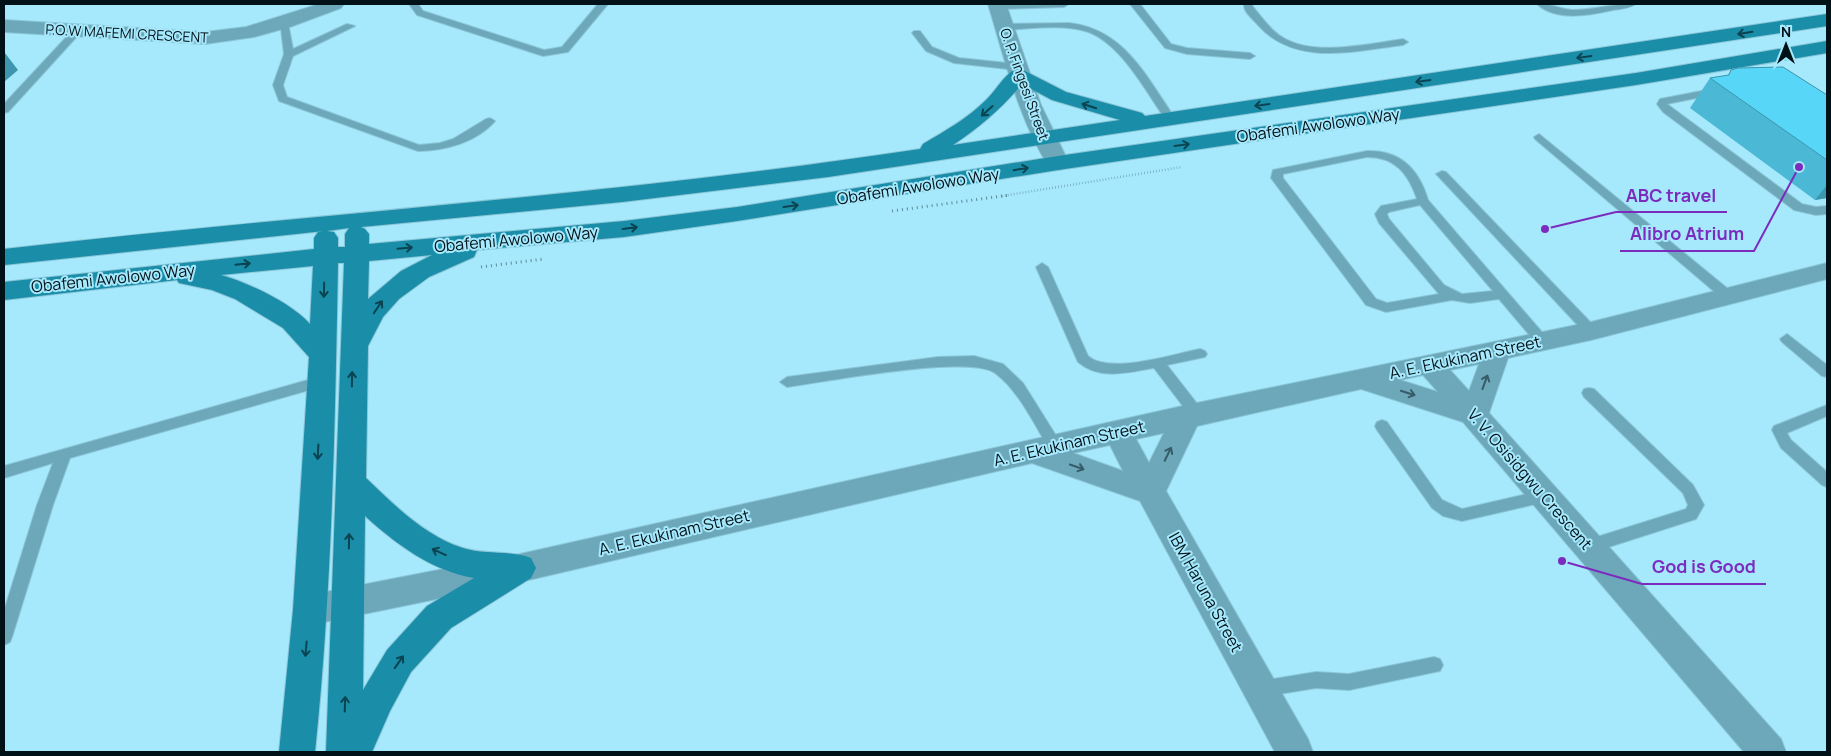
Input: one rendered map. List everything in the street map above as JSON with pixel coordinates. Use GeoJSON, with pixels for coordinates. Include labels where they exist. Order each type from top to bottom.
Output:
{"type":"FeatureCollection","features":[{"type":"Feature","properties":{"kind":"main road","name":"Obafemi Awolowo Way"},"geometry":{"type":"LineString","coordinates":[[4,257],[358,220],[682,190],[1827,20]]}},
{"type":"Feature","properties":{"kind":"main road","name":"Obafemi Awolowo Way"},"geometry":{"type":"LineString","coordinates":[[4,291],[159,272],[356,252],[495,241],[737,214],[1058,163],[1636,79],[1827,47]]}},
{"type":"Feature","properties":{"kind":"main road"},"geometry":{"type":"LineString","coordinates":[[922,155],[974,122],[995,103],[1018,70],[1059,96],[1097,108],[1162,119]]}},
{"type":"Feature","properties":{"kind":"main road"},"geometry":{"type":"LineString","coordinates":[[344,752],[353,348],[358,220]]}},
{"type":"Feature","properties":{"kind":"main road"},"geometry":{"type":"LineString","coordinates":[[297,752],[310,610],[323,368],[327,224]]}},
{"type":"Feature","properties":{"kind":"main road"},"geometry":{"type":"LineString","coordinates":[[353,348],[380,302],[409,277],[443,258],[495,241]]}},
{"type":"Feature","properties":{"kind":"main road"},"geometry":{"type":"LineString","coordinates":[[159,272],[217,282],[244,293],[292,321],[323,368]]}},
{"type":"Feature","properties":{"kind":"main road"},"geometry":{"type":"LineString","coordinates":[[350,482],[396,523],[429,547],[463,562],[520,568]]}},
{"type":"Feature","properties":{"kind":"main road"},"geometry":{"type":"LineString","coordinates":[[353,752],[377,699],[399,660],[439,617],[520,568]]}},
{"type":"Feature","properties":{"kind":"street","name":"P.O.W MAFEMI CRESCENT"},"geometry":{"type":"LineString","coordinates":[[5,26],[76,32],[205,38],[247,33],[283,23],[335,4]]}},
{"type":"Feature","properties":{"kind":"street","name":"O. P. Fingesi Street"},"geometry":{"type":"LineString","coordinates":[[997,5],[1018,70],[1043,136],[1058,163]]}},
{"type":"Feature","properties":{"kind":"street","name":"A. E. Ekukinam Street"},"geometry":{"type":"LineString","coordinates":[[310,610],[348,604],[520,568],[1192,415],[1591,331],[1827,272]]}},
{"type":"Feature","properties":{"kind":"street"},"geometry":{"type":"LineString","coordinates":[[1362,378],[1474,415],[1497,350]]}},
{"type":"Feature","properties":{"kind":"street","name":"V. V. Osisidgwu Crescent"},"geometry":{"type":"LineString","coordinates":[[1429,364],[1768,752]]}},
{"type":"Feature","properties":{"kind":"street"},"geometry":{"type":"LineString","coordinates":[[1043,449],[1150,492],[1192,415]]}},
{"type":"Feature","properties":{"kind":"street","name":"IBM Haruna Street"},"geometry":{"type":"LineString","coordinates":[[1117,432],[1295,752]]}},
{"type":"Feature","properties":{"kind":"lane"},"geometry":{"type":"LineString","coordinates":[[414,4],[420,13],[543,53],[565,50],[603,4]]}},
{"type":"Feature","properties":{"kind":"lane"},"geometry":{"type":"LineString","coordinates":[[997,5],[1064,4]]}},
{"type":"Feature","properties":{"kind":"lane"},"geometry":{"type":"LineString","coordinates":[[1135,4],[1168,46],[1187,51],[1250,56]]}},
{"type":"Feature","properties":{"kind":"lane"},"geometry":{"type":"LineString","coordinates":[[1248,4],[1248,8],[1281,41],[1310,50],[1343,50],[1403,42]]}},
{"type":"Feature","properties":{"kind":"lane"},"geometry":{"type":"LineString","coordinates":[[1542,4],[1549,9],[1572,13],[1631,4]]}},
{"type":"Feature","properties":{"kind":"lane"},"geometry":{"type":"LineString","coordinates":[[283,23],[288,54],[278,85],[283,99],[418,148],[435,148],[456,144],[490,121]]}},
{"type":"Feature","properties":{"kind":"lane"},"geometry":{"type":"LineString","coordinates":[[288,54],[350,26]]}},
{"type":"Feature","properties":{"kind":"lane"},"geometry":{"type":"LineString","coordinates":[[1004,27],[1064,26],[1091,30],[1123,51],[1162,119]]}},
{"type":"Feature","properties":{"kind":"lane"},"geometry":{"type":"LineString","coordinates":[[4,110],[76,32]]}},
{"type":"Feature","properties":{"kind":"lane"},"geometry":{"type":"LineString","coordinates":[[918,33],[929,49],[957,61],[1018,70]]}},
{"type":"Feature","properties":{"kind":"lane"},"geometry":{"type":"LineString","coordinates":[[1728,89],[1664,101],[1662,104],[1666,110],[1798,207],[1816,211],[1827,210]]}},
{"type":"Feature","properties":{"kind":"lane"},"geometry":{"type":"LineString","coordinates":[[1539,137],[1728,296]]}},
{"type":"Feature","properties":{"kind":"lane"},"geometry":{"type":"LineString","coordinates":[[1502,294],[1467,300],[1450,296],[1386,308],[1371,302],[1275,175],[1284,169],[1381,153],[1394,157],[1419,186],[1423,201],[1542,341]]}},
{"type":"Feature","properties":{"kind":"lane"},"geometry":{"type":"LineString","coordinates":[[1442,174],[1591,331]]}},
{"type":"Feature","properties":{"kind":"lane"},"geometry":{"type":"LineString","coordinates":[[1423,201],[1385,209],[1381,214],[1383,220],[1440,288],[1450,296]]}},
{"type":"Feature","properties":{"kind":"lane"},"geometry":{"type":"LineString","coordinates":[[1042,267],[1083,359],[1091,366],[1115,370],[1200,354]]}},
{"type":"Feature","properties":{"kind":"lane"},"geometry":{"type":"LineString","coordinates":[[1787,339],[1827,372]]}},
{"type":"Feature","properties":{"kind":"lane"},"geometry":{"type":"LineString","coordinates":[[787,382],[938,362],[974,361],[998,368],[1018,387],[1043,449]]}},
{"type":"Feature","properties":{"kind":"lane"},"geometry":{"type":"LineString","coordinates":[[1157,362],[1192,415]]}},
{"type":"Feature","properties":{"kind":"lane"},"geometry":{"type":"LineString","coordinates":[[4,472],[323,368]]}},
{"type":"Feature","properties":{"kind":"lane"},"geometry":{"type":"LineString","coordinates":[[1589,393],[1688,489],[1696,505],[1691,514],[1590,546]]}},
{"type":"Feature","properties":{"kind":"lane"},"geometry":{"type":"LineString","coordinates":[[1827,410],[1779,430],[1786,444],[1827,481]]}},
{"type":"Feature","properties":{"kind":"lane"},"geometry":{"type":"LineString","coordinates":[[1382,426],[1436,504],[1448,511],[1462,515],[1545,496]]}},
{"type":"Feature","properties":{"kind":"lane"},"geometry":{"type":"LineString","coordinates":[[4,637],[45,505],[64,454]]}},
{"type":"Feature","properties":{"kind":"lane"},"geometry":{"type":"LineString","coordinates":[[1260,689],[1316,680],[1349,682],[1434,665]]}},
{"type":"Feature","properties":{"kind":"building"},"geometry":{"type":"Polygon","coordinates":[[[1783,67],[1827,95],[1827,160],[1710,78],[1729,75],[1731,70],[1738,68],[1783,67]]]}},
{"type":"Feature","properties":{"kind":"place","name":"Alibro Atrium"},"geometry":{"type":"Point","coordinates":[1799,167]}},
{"type":"Feature","properties":{"kind":"place","name":"ABC travel"},"geometry":{"type":"Point","coordinates":[1545,229]}},
{"type":"Feature","properties":{"kind":"place","name":"God is Good"},"geometry":{"type":"Point","coordinates":[1562,561]}}]}
